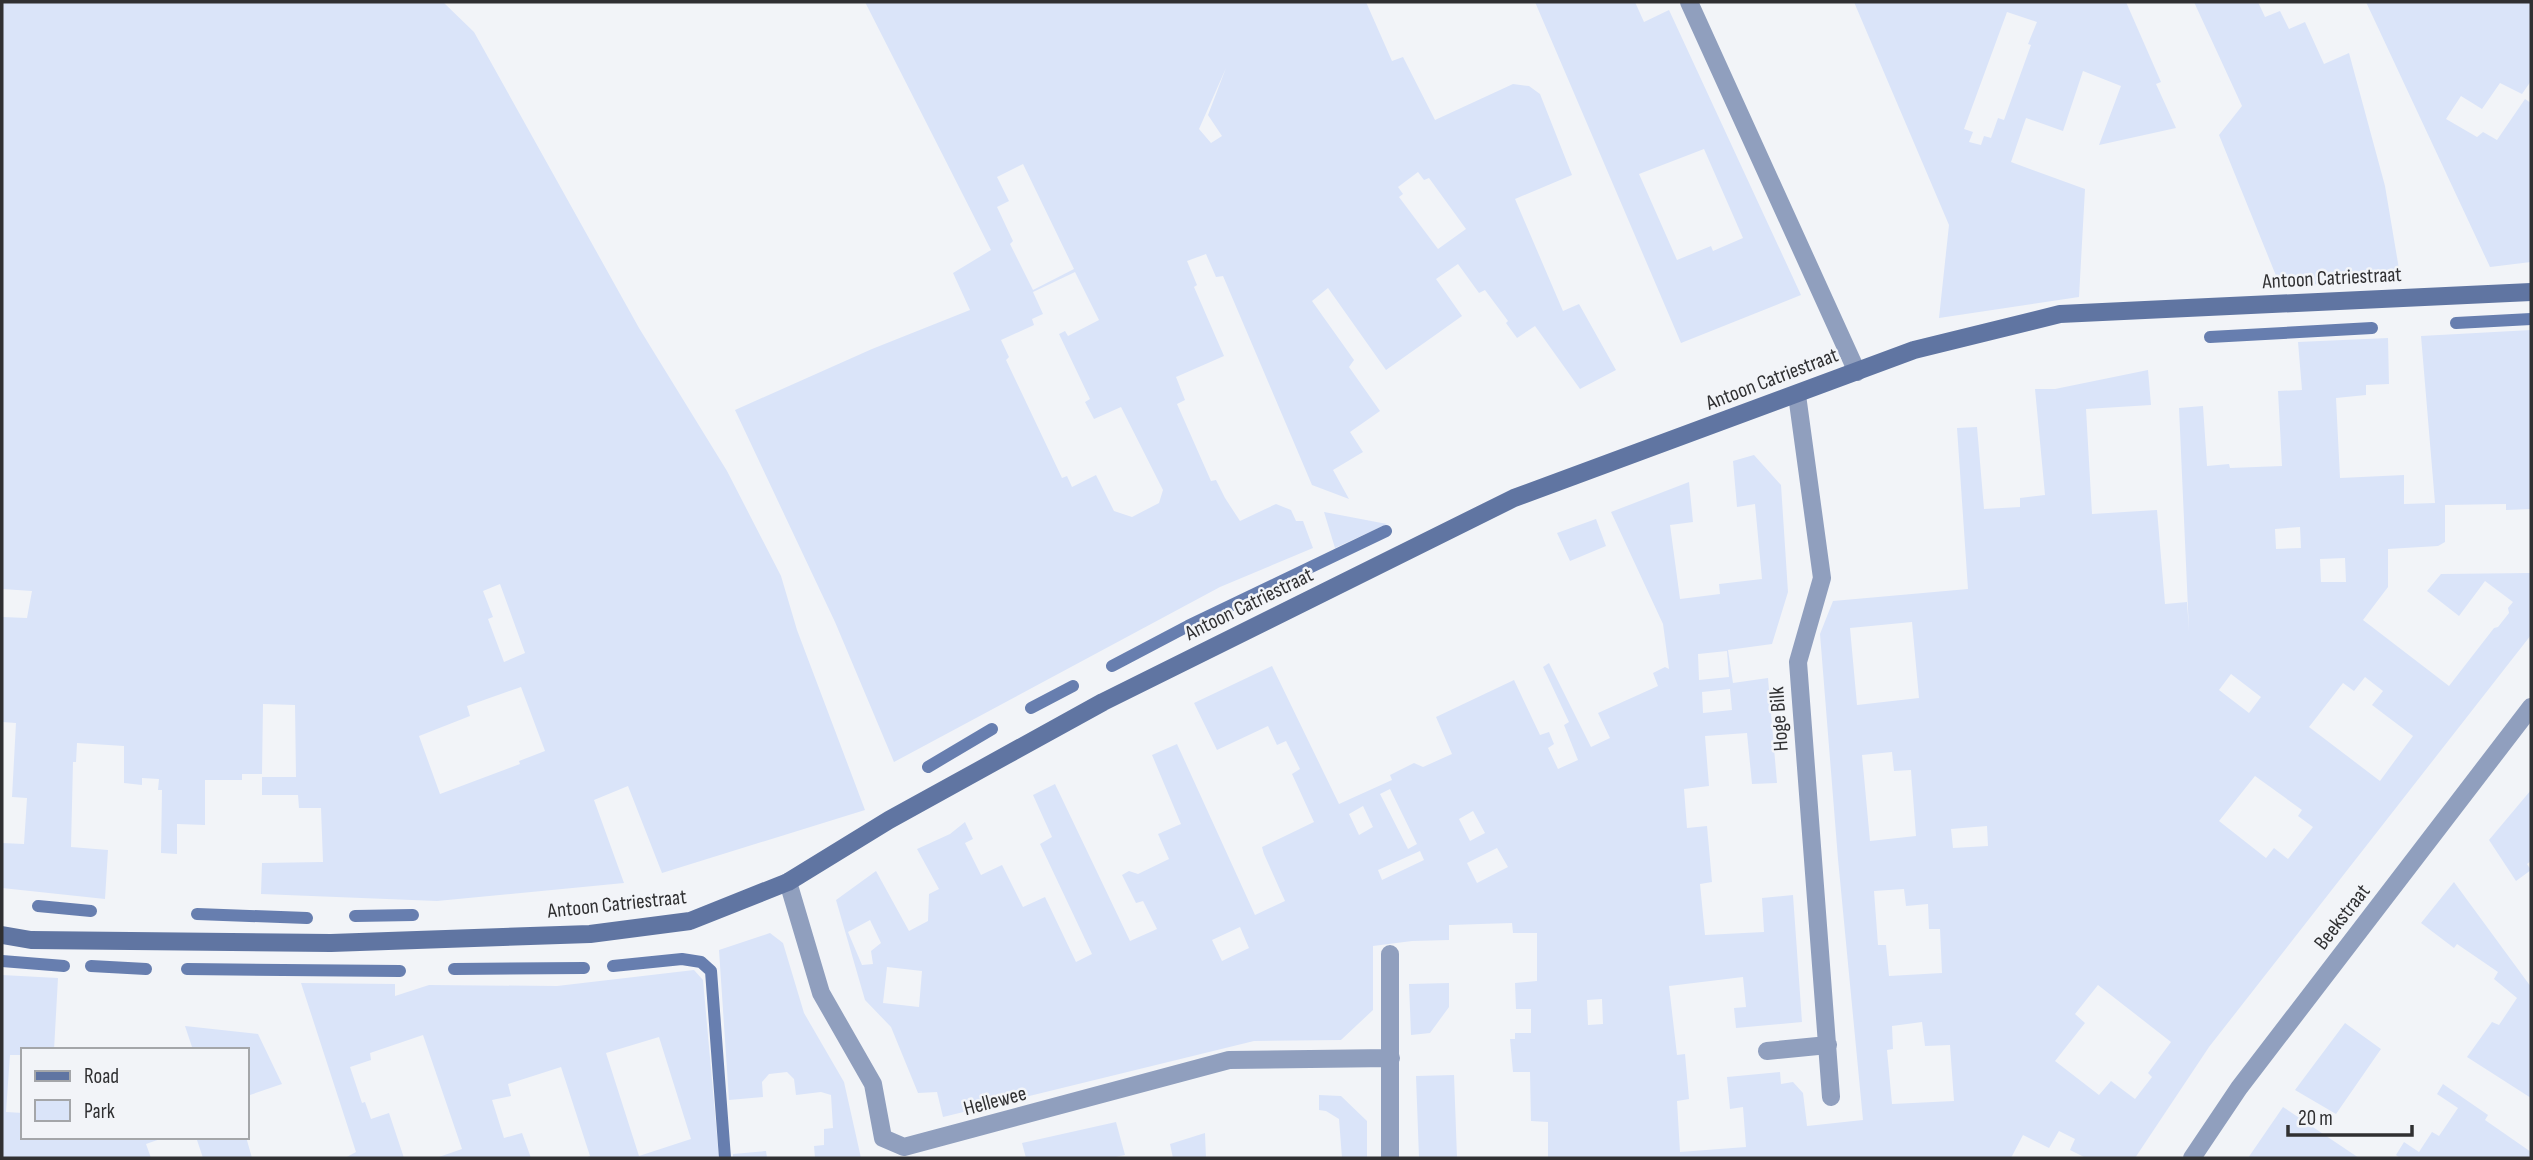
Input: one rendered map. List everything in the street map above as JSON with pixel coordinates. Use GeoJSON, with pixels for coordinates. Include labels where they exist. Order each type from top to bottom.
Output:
{"type":"FeatureCollection","features":[{"type":"Feature","properties":{"kind":"main road","name":"Antoon Catriestraat"},"geometry":{"type":"LineString","coordinates":[[2,935],[32,940],[331,943],[590,933],[690,921],[788,881],[889,820],[1103,702],[1514,498],[1914,350],[2060,314],[2531,292]]}},
{"type":"Feature","properties":{"kind":"street"},"geometry":{"type":"LineString","coordinates":[[1689,2],[1857,372]]}},
{"type":"Feature","properties":{"kind":"street","name":"Hoge Bilk"},"geometry":{"type":"LineString","coordinates":[[1797,395],[1822,578],[1798,662],[1831,1097]]}},
{"type":"Feature","properties":{"kind":"street","name":"Beekstraat"},"geometry":{"type":"LineString","coordinates":[[2192,1158],[2239,1088],[2531,707]]}},
{"type":"Feature","properties":{"kind":"street","name":"Hellewee"},"geometry":{"type":"LineString","coordinates":[[788,881],[821,993],[873,1084],[883,1138],[904,1147],[1229,1060],[1391,1058]]}},
{"type":"Feature","properties":{"kind":"street"},"geometry":{"type":"LineString","coordinates":[[1390,954],[1390,1158]]}},
{"type":"Feature","properties":{"kind":"street"},"geometry":{"type":"LineString","coordinates":[[1767,1051],[1828,1045]]}},
{"type":"Feature","properties":{"kind":"green space"},"geometry":{"type":"Polygon","coordinates":[[[2,2],[443,2],[474,32],[639,328],[727,471],[781,576],[797,630],[865,810],[662,873],[628,786],[594,800],[624,883],[437,901],[261,894],[262,863],[323,862],[321,808],[299,808],[298,795],[262,795],[262,777],[296,777],[295,705],[263,704],[262,774],[242,774],[242,780],[205,780],[205,825],[177,824],[177,854],[161,853],[162,790],[158,790],[159,779],[142,778],[142,785],[124,783],[124,746],[77,743],[76,762],[73,762],[71,847],[108,850],[105,899],[2,888],[2,843],[24,844],[27,798],[12,797],[16,723],[2,722],[2,617],[27,618],[32,591],[2,589],[2,2]],[[500,584],[483,591],[493,617],[488,619],[504,662],[525,653],[500,584]],[[521,687],[467,706],[470,716],[419,736],[440,794],[520,764],[519,761],[545,751],[521,687]]]}},
{"type":"Feature","properties":{"kind":"green space"},"geometry":{"type":"Polygon","coordinates":[[[865,2],[1366,2],[1392,61],[1403,57],[1435,120],[1513,84],[1529,86],[1540,94],[1572,175],[1515,199],[1563,311],[1579,304],[1616,370],[1580,389],[1535,326],[1517,338],[1485,290],[1479,293],[1458,264],[1436,279],[1462,316],[1386,370],[1328,288],[1312,301],[1354,360],[1349,367],[1380,411],[1350,432],[1363,452],[1333,470],[1349,499],[1312,485],[1223,276],[1216,277],[1206,254],[1187,261],[1197,285],[1194,287],[1224,356],[1176,377],[1185,400],[1177,404],[1211,481],[1216,480],[1240,521],[1276,504],[1291,510],[1296,521],[1303,521],[1313,548],[1220,587],[894,762],[835,622],[735,410],[872,349],[970,310],[953,273],[991,250],[865,2]],[[1226,68],[1199,129],[1211,143],[1222,136],[1208,115],[1226,68]],[[1023,164],[997,177],[1009,201],[997,207],[1013,241],[1010,244],[1033,290],[1074,269],[1023,164]],[[1418,172],[1398,187],[1403,194],[1399,197],[1438,249],[1466,229],[1429,178],[1424,180],[1418,172]],[[1075,272],[1033,292],[1043,314],[1032,319],[1034,325],[1001,340],[1009,357],[1006,360],[1062,478],[1067,476],[1072,487],[1096,475],[1114,511],[1132,517],[1159,503],[1163,490],[1121,407],[1094,419],[1085,402],[1090,399],[1059,334],[1065,331],[1068,336],[1099,320],[1075,272]]]}},
{"type":"Feature","properties":{"kind":"green space"},"geometry":{"type":"Polygon","coordinates":[[[1535,2],[1635,2],[1644,22],[1669,10],[1801,295],[1681,343],[1535,2]],[[1704,149],[1639,174],[1677,260],[1711,246],[1713,251],[1743,238],[1704,149]]]}},
{"type":"Feature","properties":{"kind":"green space"},"geometry":{"type":"Polygon","coordinates":[[[1854,2],[2126,2],[2161,82],[2156,84],[2176,128],[2099,145],[2121,86],[2083,71],[2063,131],[2026,118],[2011,162],[2085,189],[2079,297],[1939,318],[1949,225],[1854,2]],[[2007,12],[1964,129],[1973,132],[1969,142],[1981,145],[1984,136],[1991,138],[1998,118],[2004,120],[2037,22],[2007,12]]]}},
{"type":"Feature","properties":{"kind":"green space"},"geometry":{"type":"Polygon","coordinates":[[[2194,2],[2258,2],[2265,17],[2280,11],[2289,29],[2305,22],[2324,64],[2349,53],[2385,186],[2400,275],[2281,288],[2219,135],[2242,106],[2194,2]]]}},
{"type":"Feature","properties":{"kind":"green space"},"geometry":{"type":"Polygon","coordinates":[[[2366,2],[2531,2],[2531,81],[2522,94],[2500,83],[2482,109],[2461,96],[2446,119],[2477,137],[2483,132],[2497,140],[2525,99],[2531,103],[2531,262],[2490,267],[2366,2]]]}},
{"type":"Feature","properties":{"kind":"green space"},"geometry":{"type":"Polygon","coordinates":[[[2531,330],[2531,509],[2506,510],[2506,504],[2445,505],[2445,542],[2438,546],[2388,549],[2388,587],[2363,620],[2449,686],[2509,613],[2508,608],[2513,602],[2485,581],[2459,616],[2427,591],[2441,574],[2531,573],[2531,635],[2209,1047],[2135,1158],[2086,1158],[2070,1150],[2075,1139],[2059,1131],[2049,1148],[2023,1135],[2011,1158],[1548,1158],[1548,1122],[1531,1121],[1530,1072],[1513,1072],[1510,1039],[1515,1039],[1515,1033],[1531,1033],[1531,1009],[1516,1009],[1515,983],[1537,981],[1537,933],[1513,933],[1512,923],[1449,925],[1449,940],[1373,946],[1373,1010],[1341,1040],[1254,1041],[943,1117],[937,1092],[918,1093],[891,1027],[865,1000],[836,900],[876,871],[909,931],[928,921],[929,894],[939,889],[917,849],[950,834],[965,822],[973,839],[965,843],[981,875],[1002,865],[1023,907],[1045,897],[1076,962],[1092,954],[1040,844],[1052,837],[1033,795],[1055,784],[1130,941],[1157,929],[1143,901],[1136,903],[1122,875],[1129,871],[1138,874],[1169,859],[1158,834],[1181,824],[1152,755],[1177,744],[1255,915],[1285,901],[1262,847],[1314,822],[1292,774],[1300,769],[1286,741],[1277,745],[1268,726],[1217,750],[1194,703],[1272,666],[1339,804],[1392,780],[1390,775],[1414,763],[1423,767],[1452,754],[1436,717],[1514,680],[1540,735],[1549,732],[1554,744],[1548,748],[1558,769],[1578,760],[1564,725],[1569,722],[1543,667],[1549,663],[1591,747],[1610,738],[1598,713],[1658,686],[1653,673],[1665,667],[1669,669],[1663,624],[1611,512],[1689,482],[1693,522],[1670,525],[1680,599],[1720,594],[1719,584],[1762,579],[1755,504],[1737,507],[1733,461],[1754,455],[1781,485],[1788,592],[1772,644],[1728,650],[1733,683],[1768,678],[1777,783],[1752,784],[1747,733],[1705,736],[1709,786],[1684,789],[1687,828],[1707,826],[1712,882],[1700,884],[1705,935],[1764,932],[1762,898],[1793,895],[1802,1022],[1736,1028],[1734,1008],[1746,1007],[1743,977],[1669,986],[1677,1055],[1685,1054],[1689,1099],[1677,1101],[1680,1152],[1746,1147],[1743,1107],[1730,1109],[1727,1077],[1780,1072],[1781,1084],[1793,1082],[1803,1093],[1807,1126],[1863,1120],[1820,634],[1833,601],[1968,589],[1957,428],[1977,427],[1984,509],[2020,507],[2020,498],[2045,495],[2035,389],[2055,389],[2148,370],[2151,405],[2086,409],[2092,514],[2157,510],[2165,604],[2187,602],[2189,631],[2179,408],[2203,406],[2207,466],[2282,466],[2278,391],[2302,390],[2298,342],[2388,338],[2389,384],[2366,385],[2366,395],[2336,398],[2340,478],[2404,475],[2404,504],[2435,503],[2421,336],[2531,330]],[[2300,527],[2275,529],[2276,549],[2301,548],[2300,527]],[[2345,558],[2320,559],[2321,582],[2346,582],[2345,558]],[[1912,622],[1850,628],[1857,705],[1919,698],[1912,622]],[[1727,651],[1698,654],[1699,680],[1729,677],[1727,651]],[[2231,674],[2219,690],[2249,713],[2261,697],[2231,674]],[[2365,677],[2354,691],[2343,683],[2309,727],[2380,781],[2413,736],[2372,705],[2383,691],[2365,677]],[[1730,689],[1702,692],[1703,713],[1732,710],[1730,689]],[[1892,752],[1862,755],[1870,841],[1916,836],[1911,770],[1894,771],[1892,752]],[[2255,776],[2219,821],[2266,858],[2274,848],[2288,859],[2313,827],[2298,816],[2302,810],[2255,776]],[[1390,789],[1380,794],[1408,849],[1417,844],[1390,789]],[[1363,806],[1349,814],[1359,835],[1373,827],[1363,806]],[[1473,811],[1459,819],[1470,841],[1485,833],[1473,811]],[[1987,826],[1951,829],[1953,848],[1988,846],[1987,826]],[[1497,848],[1467,863],[1477,883],[1508,867],[1497,848]],[[1420,851],[1378,870],[1382,880],[1424,860],[1420,851]],[[1904,889],[1874,891],[1878,945],[1886,945],[1889,976],[1942,973],[1940,929],[1929,929],[1928,904],[1906,906],[1904,889]],[[870,920],[848,932],[862,965],[873,964],[871,951],[881,943],[870,920]],[[1240,927],[1212,940],[1222,961],[1249,948],[1240,927]],[[887,967],[883,1003],[919,1007],[922,971],[887,967]],[[2098,985],[2075,1014],[2085,1023],[2055,1061],[2099,1095],[2111,1081],[2135,1099],[2152,1077],[2148,1073],[2171,1042],[2098,985]],[[1602,999],[1587,1000],[1588,1025],[1603,1024],[1602,999]],[[1922,1022],[1892,1026],[1893,1049],[1887,1050],[1892,1104],[1954,1101],[1950,1045],[1925,1046],[1922,1022]]]}},
{"type":"Feature","properties":{"kind":"green space"},"geometry":{"type":"Polygon","coordinates":[[[1324,512],[1387,524],[1335,548],[1324,512]]]}},
{"type":"Feature","properties":{"kind":"green space"},"geometry":{"type":"Polygon","coordinates":[[[1596,519],[1606,546],[1570,561],[1557,533],[1596,519]]]}},
{"type":"Feature","properties":{"kind":"green space"},"geometry":{"type":"Polygon","coordinates":[[[2531,790],[2531,861],[2527,864],[2531,870],[2516,881],[2489,840],[2531,790]]]}},
{"type":"Feature","properties":{"kind":"green space"},"geometry":{"type":"Polygon","coordinates":[[[2454,882],[2531,987],[2531,1098],[2467,1057],[2492,1022],[2499,1025],[2517,998],[2494,979],[2498,972],[2457,944],[2454,948],[2421,923],[2454,882]]]}},
{"type":"Feature","properties":{"kind":"green space"},"geometry":{"type":"Polygon","coordinates":[[[770,933],[783,943],[804,1013],[844,1082],[861,1158],[815,1158],[814,1146],[824,1145],[824,1129],[833,1128],[831,1095],[821,1092],[796,1095],[794,1079],[787,1072],[769,1074],[762,1082],[763,1097],[729,1100],[719,950],[770,933]]]}},
{"type":"Feature","properties":{"kind":"green space"},"geometry":{"type":"Polygon","coordinates":[[[694,970],[703,980],[719,1158],[585,1158],[590,1156],[561,1067],[508,1084],[511,1096],[492,1100],[504,1138],[522,1133],[531,1158],[436,1158],[462,1149],[423,1035],[370,1053],[371,1060],[350,1067],[362,1103],[365,1102],[371,1119],[389,1113],[404,1158],[345,1158],[356,1152],[301,983],[395,984],[395,996],[429,985],[557,986],[694,970]],[[659,1037],[606,1053],[639,1156],[691,1139],[659,1037]]]}},
{"type":"Feature","properties":{"kind":"green space"},"geometry":{"type":"Polygon","coordinates":[[[2,975],[58,978],[54,1048],[21,1048],[21,1055],[10,1055],[6,1112],[21,1113],[21,1139],[160,1139],[146,1144],[151,1158],[2,1158],[2,975]]]}},
{"type":"Feature","properties":{"kind":"green space"},"geometry":{"type":"Polygon","coordinates":[[[1449,983],[1449,1007],[1430,1033],[1411,1035],[1409,984],[1449,983]]]}},
{"type":"Feature","properties":{"kind":"green space"},"geometry":{"type":"Polygon","coordinates":[[[2345,1023],[2381,1049],[2336,1114],[2295,1090],[2345,1023]]]}},
{"type":"Feature","properties":{"kind":"green space"},"geometry":{"type":"Polygon","coordinates":[[[185,1026],[258,1034],[282,1084],[248,1096],[248,1048],[192,1048],[185,1026]]]}},
{"type":"Feature","properties":{"kind":"green space"},"geometry":{"type":"Polygon","coordinates":[[[1454,1075],[1457,1158],[1419,1158],[1416,1076],[1454,1075]]]}},
{"type":"Feature","properties":{"kind":"green space"},"geometry":{"type":"Polygon","coordinates":[[[2443,1084],[2488,1115],[2485,1120],[2531,1152],[2531,1158],[2400,1158],[2396,1155],[2404,1142],[2419,1152],[2432,1132],[2439,1136],[2458,1108],[2437,1094],[2443,1084]]]}},
{"type":"Feature","properties":{"kind":"green space"},"geometry":{"type":"Polygon","coordinates":[[[1319,1095],[1341,1096],[1367,1121],[1367,1158],[1342,1158],[1339,1119],[1319,1110],[1319,1095]]]}},
{"type":"Feature","properties":{"kind":"green space"},"geometry":{"type":"Polygon","coordinates":[[[2283,1107],[2359,1158],[2248,1158],[2283,1107]]]}},
{"type":"Feature","properties":{"kind":"green space"},"geometry":{"type":"Polygon","coordinates":[[[1116,1122],[1125,1155],[1111,1158],[1026,1158],[1022,1143],[1116,1122]]]}},
{"type":"Feature","properties":{"kind":"green space"},"geometry":{"type":"Polygon","coordinates":[[[1205,1133],[1206,1158],[1173,1158],[1170,1144],[1205,1133]]]}},
{"type":"Feature","properties":{"kind":"green space"},"geometry":{"type":"Polygon","coordinates":[[[197,1139],[247,1139],[252,1158],[203,1158],[197,1139]]]}},
{"type":"Feature","properties":{"kind":"green space"},"geometry":{"type":"Polygon","coordinates":[[[766,1151],[767,1158],[733,1158],[733,1154],[766,1151]]]}},
{"type":"Feature","properties":{"kind":"waterway"},"geometry":{"type":"LineString","coordinates":[[2456,323],[2531,319]]}},
{"type":"Feature","properties":{"kind":"waterway"},"geometry":{"type":"LineString","coordinates":[[2210,337],[2372,328]]}},
{"type":"Feature","properties":{"kind":"waterway"},"geometry":{"type":"LineString","coordinates":[[1112,666],[1188,626],[1386,531]]}},
{"type":"Feature","properties":{"kind":"waterway"},"geometry":{"type":"LineString","coordinates":[[1031,708],[1073,686]]}},
{"type":"Feature","properties":{"kind":"waterway"},"geometry":{"type":"LineString","coordinates":[[928,767],[992,729]]}},
{"type":"Feature","properties":{"kind":"waterway"},"geometry":{"type":"LineString","coordinates":[[38,906],[91,911]]}},
{"type":"Feature","properties":{"kind":"waterway"},"geometry":{"type":"LineString","coordinates":[[197,914],[307,918]]}},
{"type":"Feature","properties":{"kind":"waterway"},"geometry":{"type":"LineString","coordinates":[[355,916],[413,915]]}},
{"type":"Feature","properties":{"kind":"waterway"},"geometry":{"type":"LineString","coordinates":[[613,966],[682,959],[701,962],[711,971],[725,1158]]}},
{"type":"Feature","properties":{"kind":"waterway"},"geometry":{"type":"LineString","coordinates":[[2,961],[64,966]]}},
{"type":"Feature","properties":{"kind":"waterway"},"geometry":{"type":"LineString","coordinates":[[91,966],[146,969]]}},
{"type":"Feature","properties":{"kind":"waterway"},"geometry":{"type":"LineString","coordinates":[[454,969],[584,968]]}},
{"type":"Feature","properties":{"kind":"waterway"},"geometry":{"type":"LineString","coordinates":[[187,969],[400,971]]}}]}
